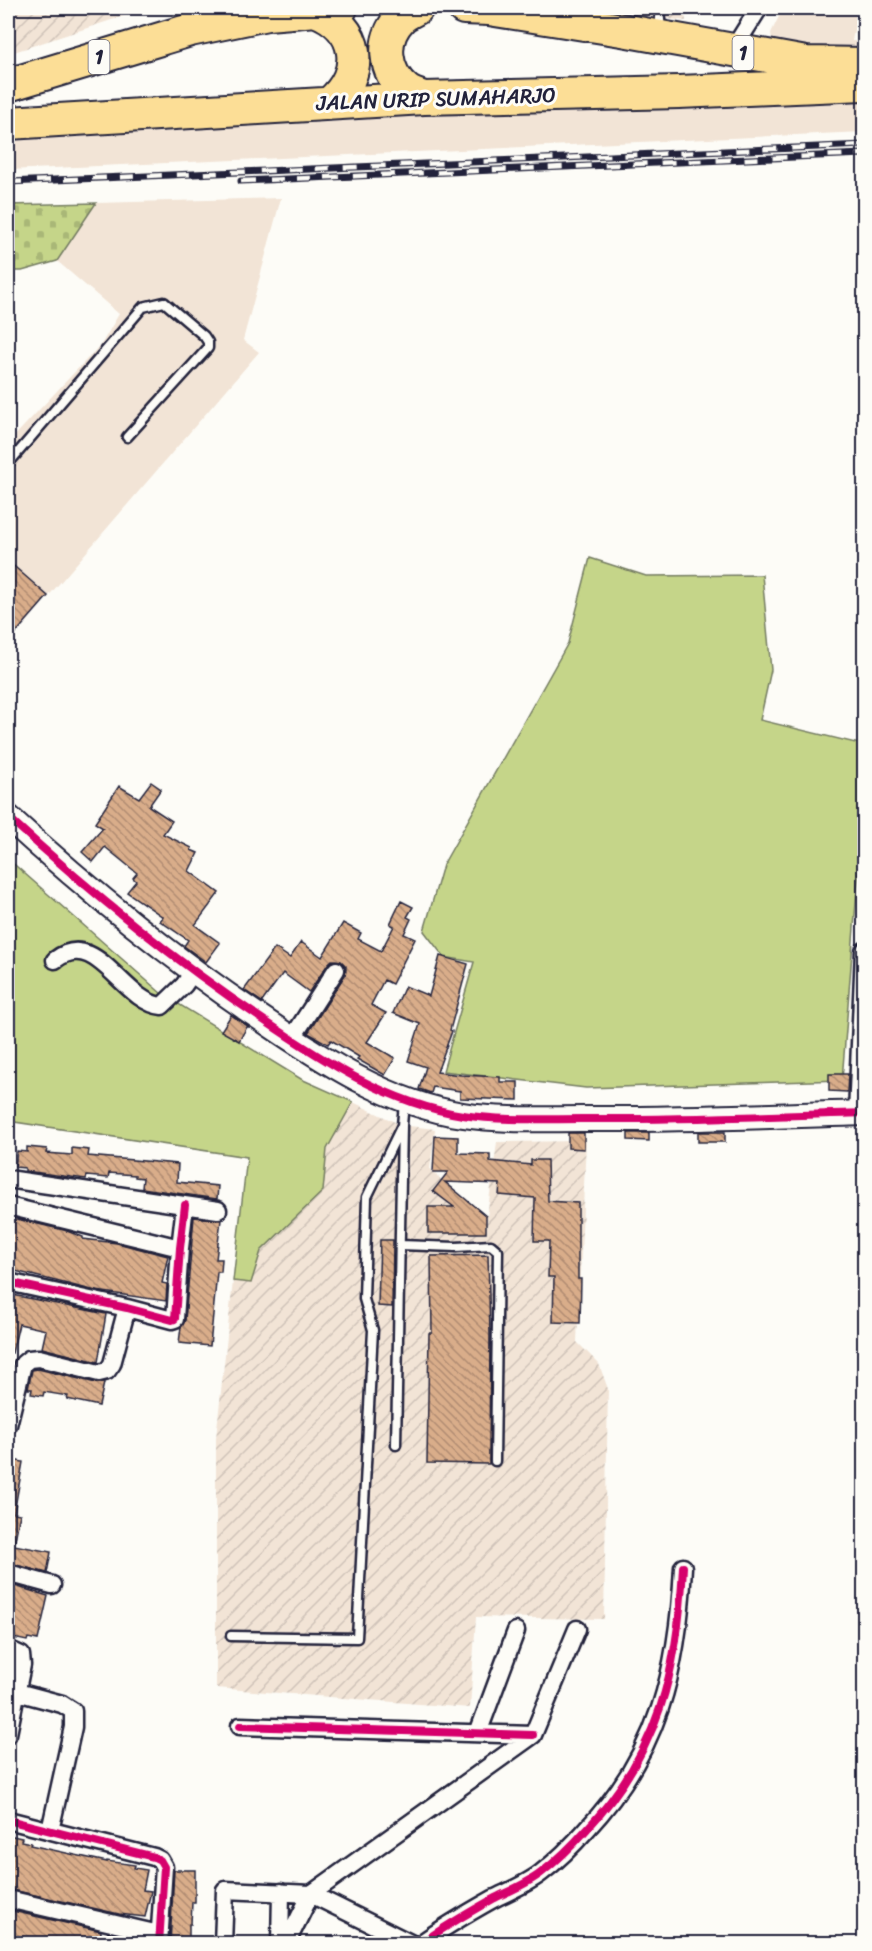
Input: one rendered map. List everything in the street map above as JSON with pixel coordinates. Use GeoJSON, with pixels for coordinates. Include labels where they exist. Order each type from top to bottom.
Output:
{"type":"FeatureCollection","features":[{"type":"Feature","properties":{"kind":"highway"},"geometry":{"type":"LineString","coordinates":[[417,8],[402,16],[391,30],[387,47],[388,64],[395,80],[408,92],[424,98]]}},
{"type":"Feature","properties":{"kind":"highway","name":"1"},"geometry":{"type":"LineString","coordinates":[[464,8],[661,23],[732,51],[806,63],[864,64]]}},
{"type":"Feature","properties":{"kind":"highway"},"geometry":{"type":"LineString","coordinates":[[328,9],[350,40],[353,51],[352,75],[347,86],[330,103]]}},
{"type":"Feature","properties":{"kind":"highway","name":"1"},"geometry":{"type":"LineString","coordinates":[[8,85],[190,30],[267,14],[328,9]]}},
{"type":"Feature","properties":{"kind":"highway","name":"JALAN URIP SUMAHARJO"},"geometry":{"type":"LineString","coordinates":[[8,123],[424,98],[864,84]]}},
{"type":"Feature","properties":{"kind":"street"},"geometry":{"type":"LineString","coordinates":[[732,51],[759,8]]}},
{"type":"Feature","properties":{"kind":"street"},"geometry":{"type":"LineString","coordinates":[[8,817],[115,911],[193,972],[291,1040],[332,1064],[405,1100],[464,1115],[509,1118],[624,1119],[861,1113],[864,951]]}},
{"type":"Feature","properties":{"kind":"street"},"geometry":{"type":"LineString","coordinates":[[55,960],[65,952],[85,951],[145,1001],[162,1006],[184,985],[193,972]]}},
{"type":"Feature","properties":{"kind":"street"},"geometry":{"type":"LineString","coordinates":[[291,1040],[336,970]]}},
{"type":"Feature","properties":{"kind":"street"},"geometry":{"type":"LineString","coordinates":[[8,1179],[218,1210]]}},
{"type":"Feature","properties":{"kind":"street"},"geometry":{"type":"LineString","coordinates":[[8,1282],[127,1308],[167,1320],[175,1318],[185,1205]]}},
{"type":"Feature","properties":{"kind":"street"},"geometry":{"type":"LineString","coordinates":[[8,1206],[180,1248]]}},
{"type":"Feature","properties":{"kind":"street"},"geometry":{"type":"LineString","coordinates":[[8,1425],[23,1364],[29,1359],[39,1358],[69,1367],[99,1372],[107,1371],[112,1364],[127,1308]]}},
{"type":"Feature","properties":{"kind":"street"},"geometry":{"type":"LineString","coordinates":[[420,1944],[457,1918],[540,1874],[570,1847],[607,1808],[636,1767],[658,1718],[674,1659],[681,1615],[683,1567]]}},
{"type":"Feature","properties":{"kind":"street"},"geometry":{"type":"LineString","coordinates":[[8,1573],[52,1586]]}},
{"type":"Feature","properties":{"kind":"street"},"geometry":{"type":"LineString","coordinates":[[286,1944],[311,1894],[532,1735],[577,1629]]}},
{"type":"Feature","properties":{"kind":"street"},"geometry":{"type":"LineString","coordinates":[[478,1733],[516,1631]]}},
{"type":"Feature","properties":{"kind":"street"},"geometry":{"type":"LineString","coordinates":[[8,1649],[21,1655],[22,1665],[8,1734]]}},
{"type":"Feature","properties":{"kind":"street"},"geometry":{"type":"LineString","coordinates":[[17,1692],[62,1704],[73,1711],[73,1727],[50,1831]]}},
{"type":"Feature","properties":{"kind":"street"},"geometry":{"type":"LineString","coordinates":[[240,1726],[532,1735]]}},
{"type":"Feature","properties":{"kind":"street"},"geometry":{"type":"LineString","coordinates":[[8,1820],[160,1860],[164,1867],[159,1939],[8,1899]]}},
{"type":"Feature","properties":{"kind":"street"},"geometry":{"type":"LineString","coordinates":[[223,1944],[225,1890],[311,1894],[412,1944]]}},
{"type":"Feature","properties":{"kind":"street"},"geometry":{"type":"LineString","coordinates":[[280,1944],[281,1892]]}},
{"type":"Feature","properties":{"kind":"lane"},"geometry":{"type":"LineString","coordinates":[[8,464],[143,307],[164,302],[204,336],[208,342],[208,348],[127,437]]}},
{"type":"Feature","properties":{"kind":"lane"},"geometry":{"type":"LineString","coordinates":[[396,1445],[402,1125],[405,1100]]}},
{"type":"Feature","properties":{"kind":"lane"},"geometry":{"type":"LineString","coordinates":[[231,1636],[357,1638],[373,1330],[364,1299],[367,1197],[402,1125]]}},
{"type":"Feature","properties":{"kind":"lane"},"geometry":{"type":"LineString","coordinates":[[400,1245],[456,1247],[491,1245],[498,1251],[495,1461]]}},
{"type":"Feature","properties":{"kind":"shaded area"},"geometry":{"type":"Polygon","coordinates":[[[8,8],[148,8],[8,54],[8,8]]]}},
{"type":"Feature","properties":{"kind":"shaded area"},"geometry":{"type":"Polygon","coordinates":[[[629,8],[684,8],[686,21],[630,14],[629,8]]]}},
{"type":"Feature","properties":{"kind":"shaded area"},"geometry":{"type":"Polygon","coordinates":[[[783,8],[858,8],[852,41],[864,41],[864,132],[8,170],[8,123],[780,87],[771,33],[783,8]]]}},
{"type":"Feature","properties":{"kind":"shaded area"},"geometry":{"type":"Polygon","coordinates":[[[281,198],[243,340],[259,352],[8,643],[8,443],[102,343],[119,314],[57,261],[96,203],[281,198]]]}},
{"type":"Feature","properties":{"kind":"shaded area"},"geometry":{"type":"Polygon","coordinates":[[[353,1102],[401,1125],[435,1129],[430,1169],[486,1224],[497,1142],[586,1141],[577,1342],[599,1364],[608,1389],[604,1619],[476,1617],[470,1708],[216,1688],[216,1438],[233,1281],[251,1283],[261,1251],[323,1191],[327,1149],[353,1102]]]}},
{"type":"Feature","properties":{"kind":"green space"},"geometry":{"type":"Polygon","coordinates":[[[96,203],[57,261],[22,271],[8,271],[8,205],[96,203]]]}},
{"type":"Feature","properties":{"kind":"green space"},"geometry":{"type":"Polygon","coordinates":[[[590,558],[646,576],[762,575],[771,670],[760,720],[864,745],[864,801],[842,1080],[586,1088],[443,1071],[474,962],[444,957],[424,931],[443,865],[568,643],[590,558]]]}},
{"type":"Feature","properties":{"kind":"green space"},"geometry":{"type":"Polygon","coordinates":[[[8,859],[162,994],[301,1079],[353,1102],[327,1149],[323,1191],[261,1251],[251,1283],[233,1281],[247,1157],[8,1121],[8,859]]]}},
{"type":"Feature","properties":{"kind":"building"},"geometry":{"type":"Polygon","coordinates":[[[8,561],[48,596],[8,642],[8,561]]]}},
{"type":"Feature","properties":{"kind":"building"},"geometry":{"type":"Polygon","coordinates":[[[151,782],[161,789],[149,806],[172,821],[163,834],[198,853],[189,871],[219,893],[195,925],[220,943],[206,962],[184,946],[188,940],[160,921],[163,917],[127,892],[136,881],[133,878],[137,873],[105,847],[93,862],[82,852],[103,828],[95,823],[119,786],[139,798],[151,782]]]}},
{"type":"Feature","properties":{"kind":"building"},"geometry":{"type":"Polygon","coordinates":[[[401,901],[413,907],[407,917],[411,919],[404,934],[415,939],[392,984],[384,980],[371,1005],[386,1013],[367,1042],[395,1058],[385,1075],[357,1059],[359,1057],[331,1040],[328,1044],[308,1033],[345,975],[346,966],[341,961],[332,960],[309,992],[283,973],[262,1002],[244,990],[275,948],[290,958],[301,942],[322,957],[343,923],[361,933],[358,939],[381,951],[394,926],[390,924],[401,901]]]}},
{"type":"Feature","properties":{"kind":"building"},"geometry":{"type":"Polygon","coordinates":[[[440,956],[468,964],[450,1030],[452,1031],[437,1072],[500,1077],[500,1082],[518,1082],[518,1100],[460,1098],[460,1091],[433,1087],[431,1093],[419,1089],[426,1067],[408,1061],[420,1024],[393,1013],[405,986],[429,996],[440,956]]]}},
{"type":"Feature","properties":{"kind":"building"},"geometry":{"type":"Polygon","coordinates":[[[231,1015],[249,1027],[239,1041],[221,1031],[231,1015]]]}},
{"type":"Feature","properties":{"kind":"building"},"geometry":{"type":"Polygon","coordinates":[[[829,1074],[848,1074],[847,1092],[829,1091],[829,1074]]]}},
{"type":"Feature","properties":{"kind":"building"},"geometry":{"type":"Polygon","coordinates":[[[698,1132],[725,1132],[725,1142],[698,1142],[698,1132]]]}},
{"type":"Feature","properties":{"kind":"building"},"geometry":{"type":"Polygon","coordinates":[[[568,1133],[584,1133],[584,1149],[568,1148],[568,1133]]]}},
{"type":"Feature","properties":{"kind":"building"},"geometry":{"type":"Polygon","coordinates":[[[628,1133],[649,1133],[649,1141],[628,1140],[628,1133]]]}},
{"type":"Feature","properties":{"kind":"building"},"geometry":{"type":"Polygon","coordinates":[[[435,1136],[458,1137],[458,1153],[490,1154],[490,1161],[531,1165],[531,1160],[547,1160],[548,1201],[578,1203],[580,1323],[553,1322],[554,1277],[548,1277],[549,1241],[534,1241],[535,1198],[499,1195],[500,1184],[445,1182],[486,1216],[486,1233],[428,1233],[428,1207],[454,1207],[433,1191],[448,1172],[433,1172],[435,1136]]]}},
{"type":"Feature","properties":{"kind":"building"},"geometry":{"type":"Polygon","coordinates":[[[27,1147],[47,1149],[46,1153],[72,1155],[72,1148],[89,1150],[88,1156],[178,1164],[177,1182],[218,1186],[217,1199],[142,1188],[143,1178],[135,1177],[135,1175],[109,1173],[108,1178],[87,1176],[86,1179],[25,1171],[25,1168],[15,1167],[17,1151],[27,1152],[27,1147]]]}},
{"type":"Feature","properties":{"kind":"building"},"geometry":{"type":"Polygon","coordinates":[[[8,1217],[64,1230],[83,1237],[83,1239],[117,1243],[168,1256],[162,1283],[167,1284],[166,1301],[96,1291],[11,1270],[12,1264],[8,1263],[8,1217]]]}},
{"type":"Feature","properties":{"kind":"building"},"geometry":{"type":"Polygon","coordinates":[[[194,1217],[221,1220],[216,1259],[222,1259],[221,1272],[217,1272],[210,1346],[179,1343],[181,1327],[185,1320],[194,1217]]]}},
{"type":"Feature","properties":{"kind":"building"},"geometry":{"type":"Polygon","coordinates":[[[380,1240],[393,1240],[392,1307],[378,1306],[380,1240]]]}},
{"type":"Feature","properties":{"kind":"building"},"geometry":{"type":"Polygon","coordinates":[[[488,1255],[489,1464],[427,1463],[429,1333],[432,1333],[431,1256],[488,1255]]]}},
{"type":"Feature","properties":{"kind":"building"},"geometry":{"type":"Polygon","coordinates":[[[8,1294],[106,1314],[98,1362],[42,1348],[46,1330],[19,1324],[12,1353],[8,1352],[8,1294]]]}},
{"type":"Feature","properties":{"kind":"building"},"geometry":{"type":"Polygon","coordinates":[[[38,1369],[104,1383],[99,1406],[67,1399],[68,1396],[44,1392],[43,1396],[31,1394],[32,1389],[28,1389],[32,1370],[38,1369]]]}},
{"type":"Feature","properties":{"kind":"building"},"geometry":{"type":"Polygon","coordinates":[[[8,1459],[23,1462],[14,1513],[20,1514],[14,1545],[51,1552],[47,1573],[8,1563],[8,1459]]]}},
{"type":"Feature","properties":{"kind":"building"},"geometry":{"type":"Polygon","coordinates":[[[8,1584],[48,1596],[38,1640],[28,1638],[27,1641],[8,1637],[8,1584]]]}},
{"type":"Feature","properties":{"kind":"building"},"geometry":{"type":"Polygon","coordinates":[[[8,1835],[22,1838],[21,1841],[31,1843],[30,1845],[107,1862],[135,1865],[134,1868],[147,1870],[143,1890],[151,1891],[145,1917],[119,1914],[8,1889],[8,1835]]]}},
{"type":"Feature","properties":{"kind":"building"},"geometry":{"type":"Polygon","coordinates":[[[174,1870],[195,1870],[195,1902],[192,1902],[189,1944],[170,1944],[174,1870]]]}},
{"type":"Feature","properties":{"kind":"building"},"geometry":{"type":"Polygon","coordinates":[[[8,1910],[101,1931],[100,1944],[33,1944],[8,1938],[8,1910]]]}},
{"type":"Feature","properties":{"kind":"railway"},"geometry":{"type":"LineString","coordinates":[[8,182],[864,145]]}},
{"type":"Feature","properties":{"kind":"railway"},"geometry":{"type":"LineString","coordinates":[[241,181],[864,154]]}},
{"type":"Feature","properties":{"kind":"cycle path"},"geometry":{"type":"LineString","coordinates":[[8,817],[131,922],[228,996],[332,1064],[383,1091],[409,1101],[463,1115],[508,1119],[688,1118],[864,1113]]}},
{"type":"Feature","properties":{"kind":"cycle path"},"geometry":{"type":"LineString","coordinates":[[8,1282],[175,1319],[185,1205]]}},
{"type":"Feature","properties":{"kind":"cycle path"},"geometry":{"type":"LineString","coordinates":[[420,1944],[465,1915],[541,1873],[571,1847],[612,1800],[632,1770],[648,1739],[660,1708],[676,1641],[683,1567]]}},
{"type":"Feature","properties":{"kind":"cycle path"},"geometry":{"type":"LineString","coordinates":[[240,1726],[533,1735]]}},
{"type":"Feature","properties":{"kind":"cycle path"},"geometry":{"type":"LineString","coordinates":[[8,1820],[160,1860],[164,1867],[159,1944]]}}]}
